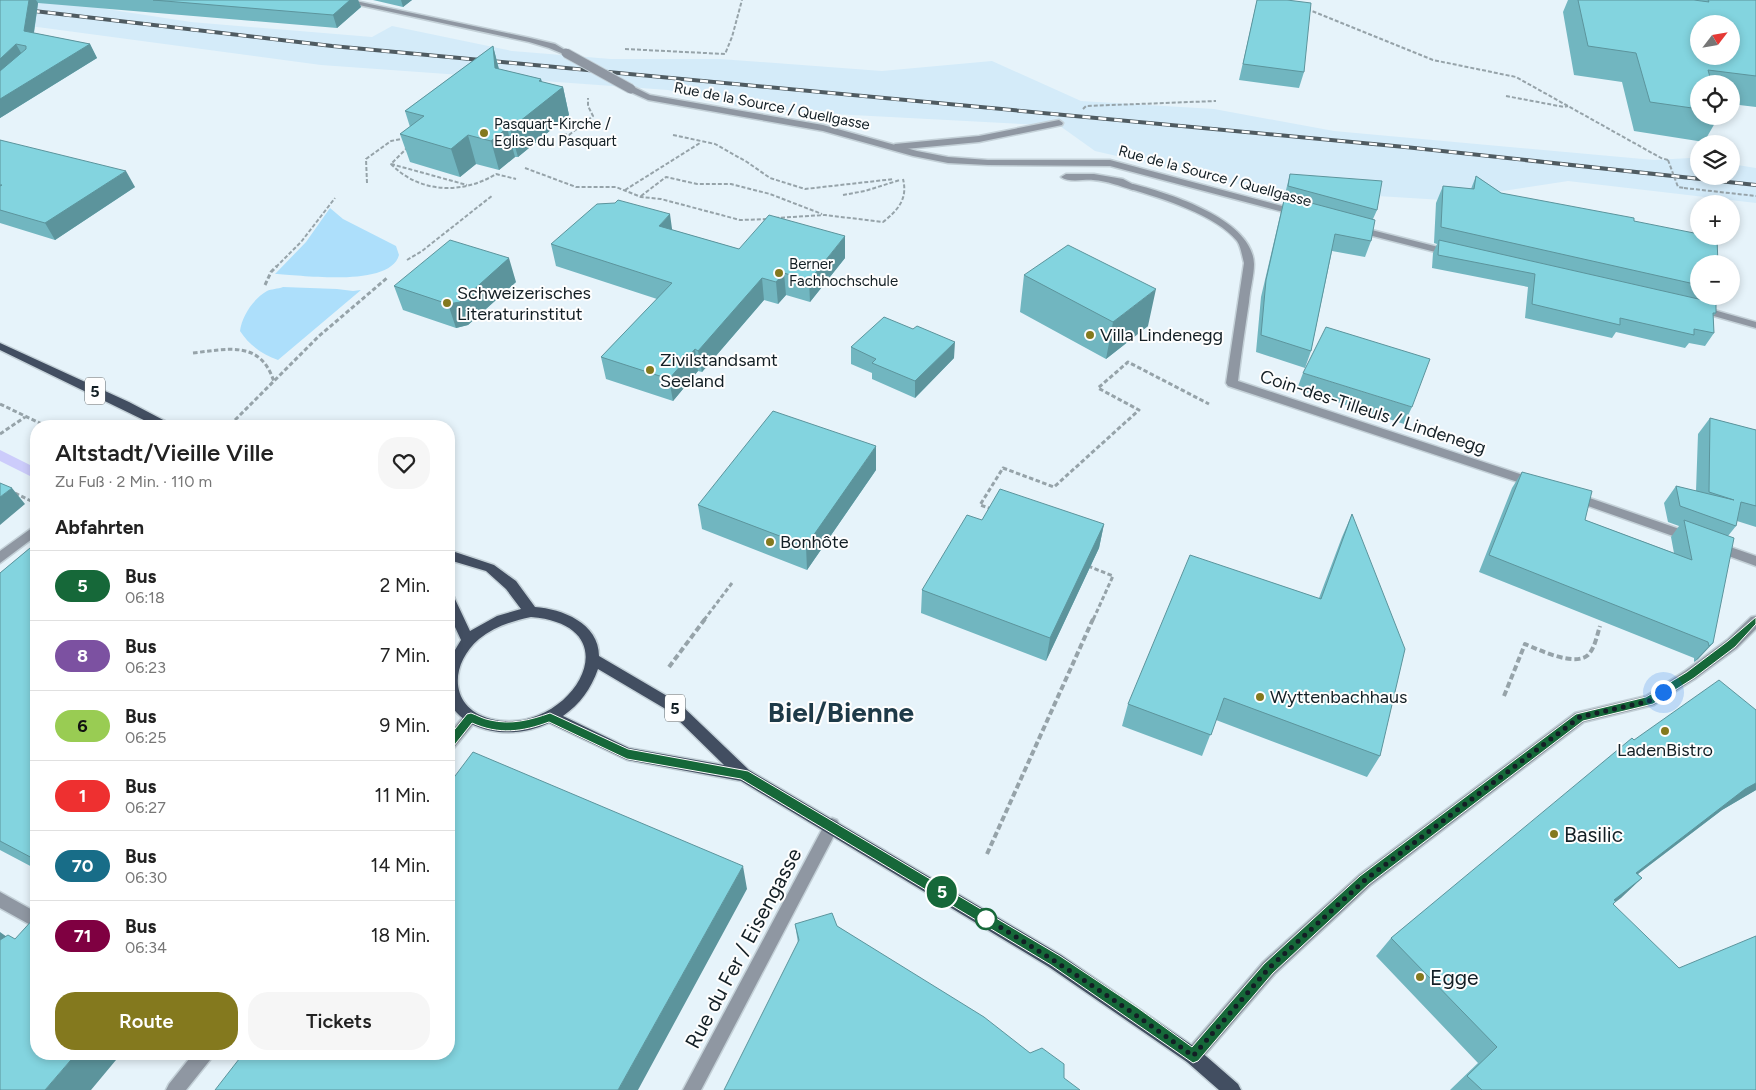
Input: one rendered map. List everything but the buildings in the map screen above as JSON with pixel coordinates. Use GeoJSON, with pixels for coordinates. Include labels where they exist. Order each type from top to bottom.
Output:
{"type":"FeatureCollection","features":[{"type":"Feature","properties":{"kind":"main road","name":"5"},"geometry":{"type":"LineString","coordinates":[[0,346],[154,420]]}},
{"type":"Feature","properties":{"kind":"main road"},"geometry":{"type":"LineString","coordinates":[[455,557],[490,568],[511,585],[531,612]]}},
{"type":"Feature","properties":{"kind":"main road"},"geometry":{"type":"LineString","coordinates":[[455,661],[468,641],[481,629],[496,620],[531,612],[555,614],[570,620],[582,631],[590,644],[593,659],[587,681],[573,702],[550,718],[529,725],[508,728],[487,725],[471,718],[458,705],[455,699]]}},
{"type":"Feature","properties":{"kind":"main road"},"geometry":{"type":"LineString","coordinates":[[455,614],[468,641]]}},
{"type":"Feature","properties":{"kind":"main road","name":"5"},"geometry":{"type":"LineString","coordinates":[[593,659],[674,707],[744,775],[1055,961],[1193,1056],[1232,1090]]}},
{"type":"Feature","properties":{"kind":"main road","name":"5"},"geometry":{"type":"LineString","coordinates":[[550,718],[627,754],[744,775]]}},
{"type":"Feature","properties":{"kind":"street","name":"Rue de la Source / Quellgasse"},"geometry":{"type":"LineString","coordinates":[[340,0],[552,46],[631,90],[648,96],[822,128],[936,157],[972,162],[1090,161],[1110,163],[1305,215]]}},
{"type":"Feature","properties":{"kind":"street"},"geometry":{"type":"LineString","coordinates":[[895,147],[979,140],[1059,124]]}},
{"type":"Feature","properties":{"kind":"street","name":"Coin-des-Tilleuls / Lindenegg"},"geometry":{"type":"LineString","coordinates":[[1066,177],[1094,177],[1120,181],[1155,193],[1202,214],[1234,233],[1245,246],[1249,263],[1232,383],[1549,488]]}},
{"type":"Feature","properties":{"kind":"street"},"geometry":{"type":"LineString","coordinates":[[1343,226],[1466,256]]}},
{"type":"Feature","properties":{"kind":"street"},"geometry":{"type":"LineString","coordinates":[[1687,306],[1756,325]]}},
{"type":"Feature","properties":{"kind":"street"},"geometry":{"type":"LineString","coordinates":[[1568,494],[1756,561]]}},
{"type":"Feature","properties":{"kind":"street"},"geometry":{"type":"LineString","coordinates":[[0,558],[30,535]]}},
{"type":"Feature","properties":{"kind":"street"},"geometry":{"type":"LineString","coordinates":[[1193,1056],[1269,968],[1372,874],[1580,717],[1649,701],[1690,675],[1732,644],[1756,621]]}},
{"type":"Feature","properties":{"kind":"street"},"geometry":{"type":"LineString","coordinates":[[455,737],[471,718]]}},
{"type":"Feature","properties":{"kind":"street","name":"Rue du Fer / Eisengasse"},"geometry":{"type":"LineString","coordinates":[[692,1090],[832,826]]}},
{"type":"Feature","properties":{"kind":"street"},"geometry":{"type":"LineString","coordinates":[[0,900],[30,917]]}},
{"type":"Feature","properties":{"kind":"street"},"geometry":{"type":"LineString","coordinates":[[175,1090],[199,1060]]}},
{"type":"Feature","properties":{"kind":"path"},"geometry":{"type":"LineString","coordinates":[[616,49],[725,54],[732,37],[742,0]]}},
{"type":"Feature","properties":{"kind":"path"},"geometry":{"type":"LineString","coordinates":[[1304,8],[1433,60],[1516,77],[1661,158],[1668,160],[1678,187],[1756,196]]}},
{"type":"Feature","properties":{"kind":"path"},"geometry":{"type":"LineString","coordinates":[[1506,96],[1564,107],[1568,106]]}},
{"type":"Feature","properties":{"kind":"path"},"geometry":{"type":"LineString","coordinates":[[1059,124],[1086,106],[1216,101]]}},
{"type":"Feature","properties":{"kind":"path"},"geometry":{"type":"LineString","coordinates":[[563,134],[569,135],[593,116],[587,104]]}},
{"type":"Feature","properties":{"kind":"path"},"geometry":{"type":"LineString","coordinates":[[367,183],[366,159],[391,141],[400,139],[408,134]]}},
{"type":"Feature","properties":{"kind":"path"},"geometry":{"type":"LineString","coordinates":[[673,135],[714,144],[747,162],[770,178],[805,189],[903,179]]}},
{"type":"Feature","properties":{"kind":"path"},"geometry":{"type":"LineString","coordinates":[[400,139],[406,141]]}},
{"type":"Feature","properties":{"kind":"path"},"geometry":{"type":"LineString","coordinates":[[624,190],[700,142]]}},
{"type":"Feature","properties":{"kind":"path"},"geometry":{"type":"LineString","coordinates":[[391,164],[413,143]]}},
{"type":"Feature","properties":{"kind":"path"},"geometry":{"type":"LineString","coordinates":[[391,164],[470,185]]}},
{"type":"Feature","properties":{"kind":"path"},"geometry":{"type":"LineString","coordinates":[[391,164],[400,175],[420,184],[437,187],[470,185],[486,181],[496,174],[516,179]]}},
{"type":"Feature","properties":{"kind":"path"},"geometry":{"type":"LineString","coordinates":[[525,168],[576,187],[616,187],[641,197],[661,199],[740,220],[825,216],[883,222],[900,208],[906,189],[903,179],[899,174]]}},
{"type":"Feature","properties":{"kind":"path"},"geometry":{"type":"LineString","coordinates":[[641,197],[666,177],[697,184],[731,184],[770,194],[825,216]]}},
{"type":"Feature","properties":{"kind":"path"},"geometry":{"type":"LineString","coordinates":[[843,195],[865,191],[903,179]]}},
{"type":"Feature","properties":{"kind":"path"},"geometry":{"type":"LineString","coordinates":[[407,260],[422,251],[493,195]]}},
{"type":"Feature","properties":{"kind":"path"},"geometry":{"type":"LineString","coordinates":[[265,285],[271,272],[301,242],[335,198]]}},
{"type":"Feature","properties":{"kind":"path"},"geometry":{"type":"LineString","coordinates":[[235,420],[319,336],[387,278]]}},
{"type":"Feature","properties":{"kind":"path"},"geometry":{"type":"LineString","coordinates":[[194,353],[226,350],[247,351],[268,364],[274,382]]}},
{"type":"Feature","properties":{"kind":"path"},"geometry":{"type":"LineString","coordinates":[[995,510],[980,505],[1003,468],[1054,487],[1139,410],[1098,388],[1128,362],[1209,405],[1232,383]]}},
{"type":"Feature","properties":{"kind":"path"},"geometry":{"type":"LineString","coordinates":[[0,404],[32,420]]}},
{"type":"Feature","properties":{"kind":"path"},"geometry":{"type":"LineString","coordinates":[[0,434],[25,417]]}},
{"type":"Feature","properties":{"kind":"path"},"geometry":{"type":"LineString","coordinates":[[7,489],[30,501]]}},
{"type":"Feature","properties":{"kind":"path"},"geometry":{"type":"LineString","coordinates":[[988,854],[1113,576],[1087,566]]}},
{"type":"Feature","properties":{"kind":"path"},"geometry":{"type":"LineString","coordinates":[[666,671],[732,583]]}},
{"type":"Feature","properties":{"kind":"path"},"geometry":{"type":"LineString","coordinates":[[1504,696],[1525,644],[1565,658],[1582,658],[1588,655],[1600,626]]}},
{"type":"Feature","properties":{"kind":"shaded area"},"geometry":{"type":"Polygon","coordinates":[[[0,0],[47,0],[191,22],[372,37],[392,26],[512,51],[611,59],[720,59],[882,71],[992,61],[1081,101],[1214,109],[1334,131],[1654,160],[1690,158],[1690,185],[1740,185],[1740,165],[1756,168],[1756,203],[1740,201],[1740,195],[1690,195],[1568,181],[1443,200],[1260,189],[1095,151],[1060,126],[756,110],[668,90],[321,65],[0,22],[0,0]]]}},
{"type":"Feature","properties":{"kind":"shaded area"},"geometry":{"type":"Polygon","coordinates":[[[330,208],[343,219],[396,246],[399,255],[392,265],[380,272],[363,276],[324,277],[275,274],[306,242],[330,208]]]}},
{"type":"Feature","properties":{"kind":"shaded area"},"geometry":{"type":"Polygon","coordinates":[[[283,287],[361,290],[278,360],[257,349],[240,331],[246,314],[253,303],[267,291],[283,287]]]}},
{"type":"Feature","properties":{"kind":"waterway"},"geometry":{"type":"LineString","coordinates":[[0,455],[30,471]]}},
{"type":"Feature","properties":{"kind":"railway"},"geometry":{"type":"LineString","coordinates":[[0,7],[332,46],[1405,147],[1756,185]]}},
{"type":"Feature","properties":{"kind":"bus line","name":"5"},"geometry":{"type":"LineString","coordinates":[[455,737],[471,718],[487,725],[508,728],[529,725],[550,718],[627,754],[744,775],[1055,961],[1193,1056],[1269,968],[1365,880],[1580,717],[1649,701],[1690,675],[1732,644],[1756,621]]}},
{"type":"Feature","properties":{"kind":"place","name":"Pasquart-Kirche / Eglise du Pasquart"},"geometry":{"type":"Point","coordinates":[484,133]}},
{"type":"Feature","properties":{"kind":"place","name":"Berner Fachhochschule"},"geometry":{"type":"Point","coordinates":[779,273]}},
{"type":"Feature","properties":{"kind":"place","name":"Schweizerisches Literaturinstitut"},"geometry":{"type":"Point","coordinates":[447,303]}},
{"type":"Feature","properties":{"kind":"place","name":"Villa Lindenegg"},"geometry":{"type":"Point","coordinates":[1090,335]}},
{"type":"Feature","properties":{"kind":"place","name":"Zivilstandsamt Seeland"},"geometry":{"type":"Point","coordinates":[650,370]}},
{"type":"Feature","properties":{"kind":"place","name":"Bonhôte"},"geometry":{"type":"Point","coordinates":[770,542]}},
{"type":"Feature","properties":{"kind":"place","name":"Wyttenbachhaus"},"geometry":{"type":"Point","coordinates":[1260,697]}},
{"type":"Feature","properties":{"kind":"place","name":"LadenBistro"},"geometry":{"type":"Point","coordinates":[1665,731]}},
{"type":"Feature","properties":{"kind":"place","name":"Basilic"},"geometry":{"type":"Point","coordinates":[1554,834]}},
{"type":"Feature","properties":{"kind":"place","name":"Egge"},"geometry":{"type":"Point","coordinates":[1420,977]}},
{"type":"Feature","properties":{"kind":"district","name":"Biel/Bienne"},"geometry":{"type":"Point","coordinates":[841,712]}},
{"type":"Feature","properties":{"kind":"route"},"geometry":{"type":"LineString","coordinates":[[986,919],[982,916],[1071,971],[1193,1056],[1269,968],[1365,880],[1580,717],[1649,701],[1663,692]]}}]}
